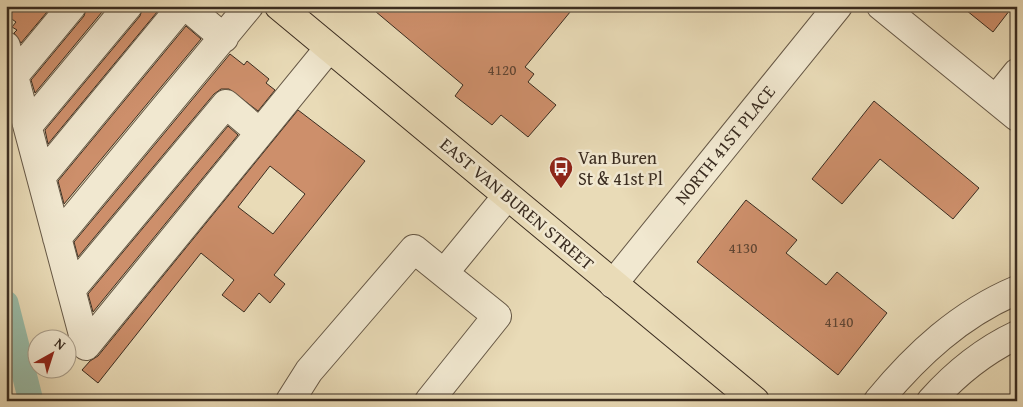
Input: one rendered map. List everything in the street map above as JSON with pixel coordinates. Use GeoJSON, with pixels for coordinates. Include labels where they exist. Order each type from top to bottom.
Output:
{"type":"FeatureCollection","features":[{"type":"Feature","properties":{"kind":"main road","name":"EAST VAN BUREN STREET"},"geometry":{"type":"LineString","coordinates":[[279,6],[754,401]]}},
{"type":"Feature","properties":{"kind":"street"},"geometry":{"type":"LineString","coordinates":[[14,76],[72,6]]}},
{"type":"Feature","properties":{"kind":"street"},"geometry":{"type":"LineString","coordinates":[[28,126],[128,6]]}},
{"type":"Feature","properties":{"kind":"street"},"geometry":{"type":"LineString","coordinates":[[41,177],[182,6]]}},
{"type":"Feature","properties":{"kind":"street"},"geometry":{"type":"LineString","coordinates":[[186,6],[224,38]]}},
{"type":"Feature","properties":{"kind":"street"},"geometry":{"type":"LineString","coordinates":[[58,238],[250,6]]}},
{"type":"Feature","properties":{"kind":"street","name":"NORTH 41ST PLACE"},"geometry":{"type":"LineString","coordinates":[[613,284],[838,6]]}},
{"type":"Feature","properties":{"kind":"street"},"geometry":{"type":"LineString","coordinates":[[881,6],[1017,116]]}},
{"type":"Feature","properties":{"kind":"street"},"geometry":{"type":"LineString","coordinates":[[6,46],[86,346],[258,132],[329,48]]}},
{"type":"Feature","properties":{"kind":"street"},"geometry":{"type":"LineString","coordinates":[[996,99],[1017,73]]}},
{"type":"Feature","properties":{"kind":"street"},"geometry":{"type":"LineString","coordinates":[[71,290],[226,104],[258,132]]}},
{"type":"Feature","properties":{"kind":"street"},"geometry":{"type":"LineString","coordinates":[[444,273],[507,196]]}},
{"type":"Feature","properties":{"kind":"street"},"geometry":{"type":"LineString","coordinates":[[290,401],[309,371],[414,249],[497,316],[429,401]]}},
{"type":"Feature","properties":{"kind":"street"},"geometry":{"type":"LineString","coordinates":[[878,401],[928,345],[957,322],[1017,290]]}},
{"type":"Feature","properties":{"kind":"street"},"geometry":{"type":"LineString","coordinates":[[931,401],[954,376],[984,353],[1017,334]]}},
{"type":"Feature","properties":{"kind":"building"},"geometry":{"type":"Polygon","coordinates":[[[6,6],[52,6],[21,43],[14,33],[17,30],[12,27],[16,22],[6,15],[6,6]]]}},
{"type":"Feature","properties":{"kind":"building"},"geometry":{"type":"Polygon","coordinates":[[[87,6],[107,6],[35,93],[31,80],[84,16],[87,6]]]}},
{"type":"Feature","properties":{"kind":"building"},"geometry":{"type":"Polygon","coordinates":[[[143,6],[162,6],[48,144],[45,130],[140,16],[143,6]]]}},
{"type":"Feature","properties":{"kind":"building"},"geometry":{"type":"Polygon","coordinates":[[[369,6],[575,6],[525,67],[534,74],[528,82],[556,105],[528,137],[501,115],[492,125],[455,96],[463,85],[369,6]]]}},
{"type":"Feature","properties":{"kind":"building"},"geometry":{"type":"Polygon","coordinates":[[[961,6],[1013,6],[993,32],[961,6]]]}},
{"type":"Feature","properties":{"kind":"building"},"geometry":{"type":"Polygon","coordinates":[[[186,26],[201,39],[64,204],[58,181],[186,26]]]}},
{"type":"Feature","properties":{"kind":"building"},"geometry":{"type":"Polygon","coordinates":[[[230,54],[244,65],[247,61],[269,79],[266,83],[275,90],[258,111],[229,89],[221,89],[214,94],[78,257],[74,242],[230,54]]]}},
{"type":"Feature","properties":{"kind":"building"},"geometry":{"type":"Polygon","coordinates":[[[874,101],[979,188],[953,219],[880,159],[842,204],[812,179],[874,101]]]}},
{"type":"Feature","properties":{"kind":"building"},"geometry":{"type":"Polygon","coordinates":[[[298,110],[365,161],[274,275],[285,284],[270,303],[259,293],[244,312],[222,295],[234,280],[201,253],[98,383],[82,370],[90,361],[98,356],[298,110]],[[270,166],[238,207],[273,234],[305,194],[270,166]]]}},
{"type":"Feature","properties":{"kind":"building"},"geometry":{"type":"Polygon","coordinates":[[[228,126],[238,135],[93,312],[88,294],[228,126]]]}},
{"type":"Feature","properties":{"kind":"building"},"geometry":{"type":"Polygon","coordinates":[[[746,200],[797,240],[786,253],[826,285],[837,272],[887,313],[838,375],[697,262],[746,200]]]}},
{"type":"Feature","properties":{"kind":"waterway"},"geometry":{"type":"LineString","coordinates":[[6,303],[31,401]]}},
{"type":"Feature","properties":{"kind":"place","name":"Van Buren St & 41st Pl"},"geometry":{"type":"Point","coordinates":[561,189]}}]}
